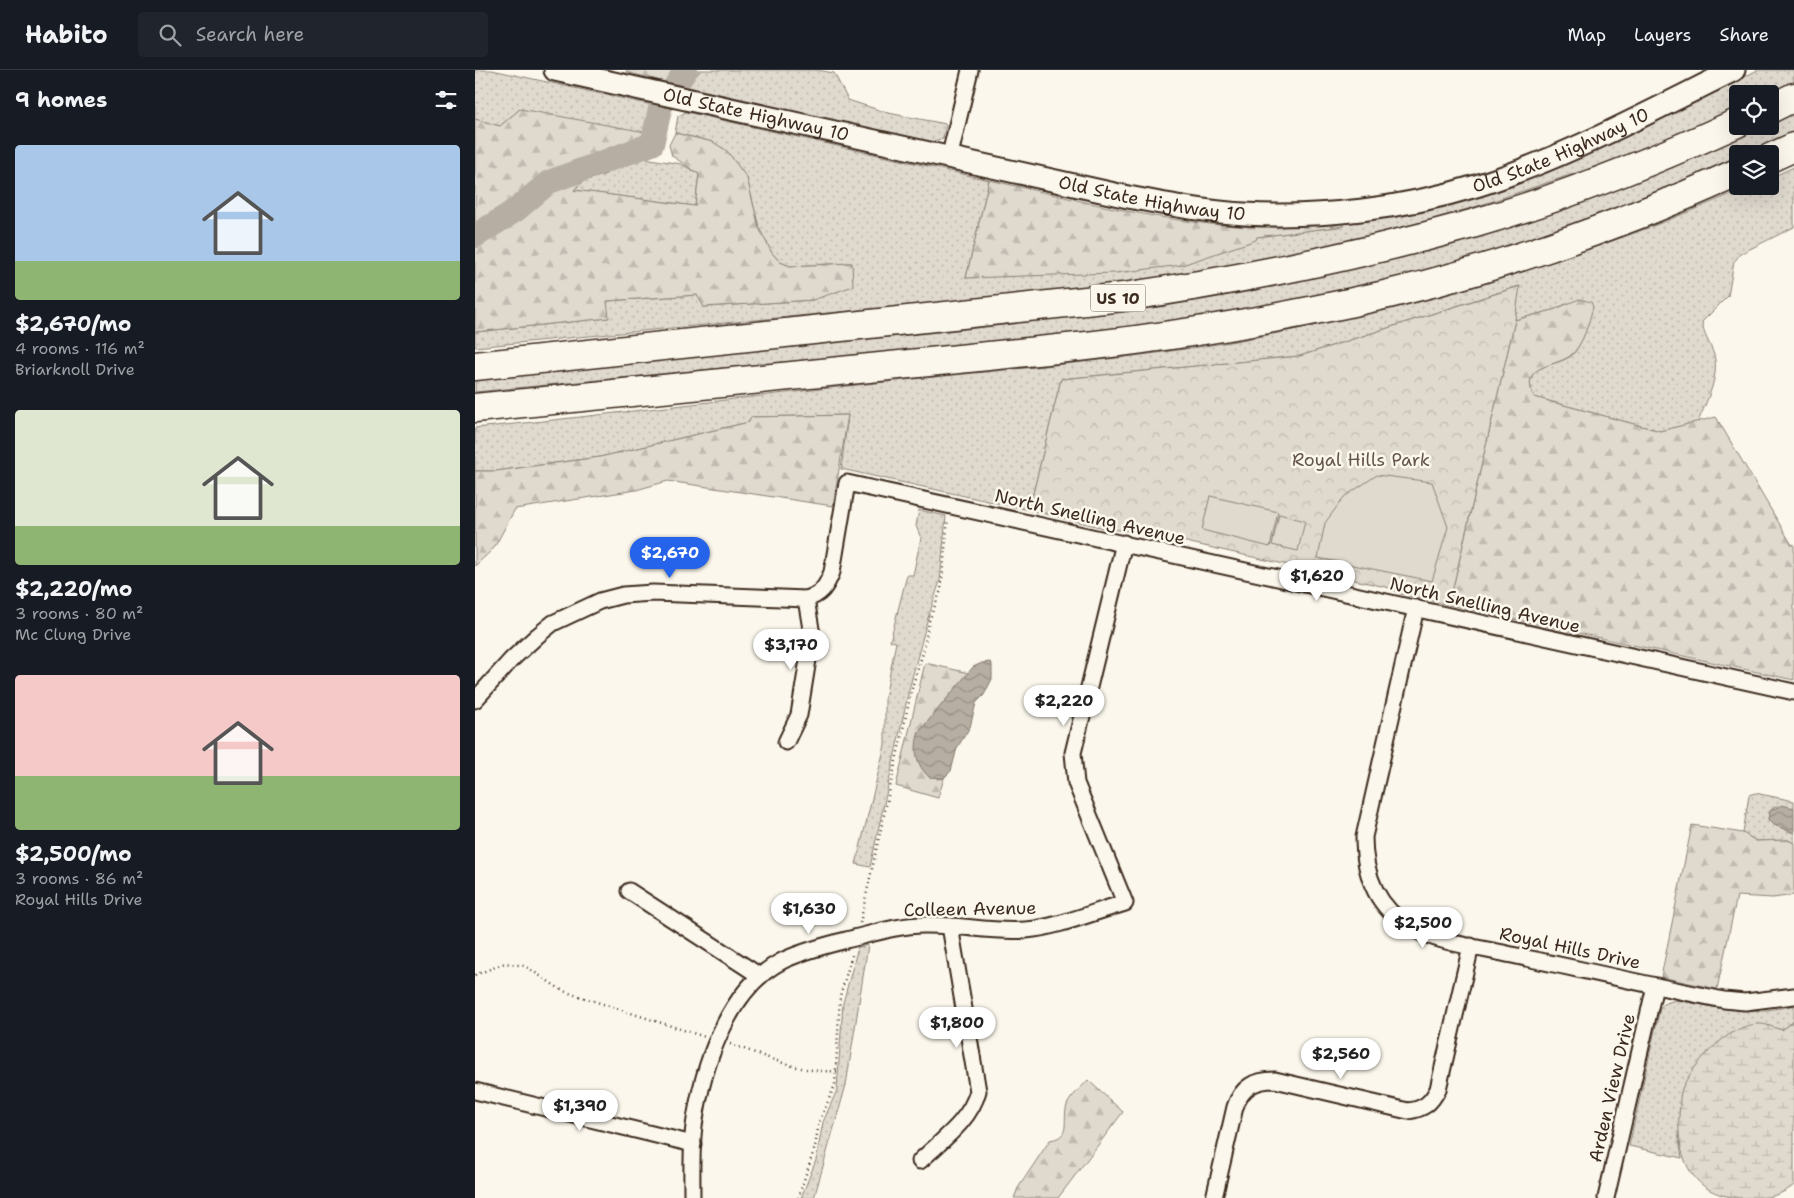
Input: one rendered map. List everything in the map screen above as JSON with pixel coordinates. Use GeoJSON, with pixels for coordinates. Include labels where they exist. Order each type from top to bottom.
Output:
{"type":"FeatureCollection","features":[{"type":"Feature","properties":{"kind":"highway"},"geometry":{"type":"LineString","coordinates":[[1779,104],[1794,97]]}},
{"type":"Feature","properties":{"kind":"highway","name":"US 10"},"geometry":{"type":"LineString","coordinates":[[475,366],[1123,298],[1213,284],[1299,267],[1473,224],[1642,164],[1729,126]]}},
{"type":"Feature","properties":{"kind":"highway"},"geometry":{"type":"LineString","coordinates":[[1779,154],[1794,147]]}},
{"type":"Feature","properties":{"kind":"highway"},"geometry":{"type":"LineString","coordinates":[[475,408],[1087,346],[1171,336],[1261,321],[1345,304],[1502,262],[1658,207],[1729,176]]}},
{"type":"Feature","properties":{"kind":"street","name":"Old State Highway 10"},"geometry":{"type":"LineString","coordinates":[[555,70],[949,159],[1128,197],[1197,210],[1244,214],[1355,210],[1399,204],[1475,187],[1562,153],[1734,70]]}},
{"type":"Feature","properties":{"kind":"street"},"geometry":{"type":"LineString","coordinates":[[949,159],[970,70]]}},
{"type":"Feature","properties":{"kind":"street","name":"North Snelling Avenue"},"geometry":{"type":"LineString","coordinates":[[806,599],[817,596],[826,586],[832,572],[847,483],[1794,692]]}},
{"type":"Feature","properties":{"kind":"street","name":"Colleen Avenue"},"geometry":{"type":"LineString","coordinates":[[692,1198],[693,1144],[699,1102],[718,1040],[730,1012],[742,994],[760,976],[780,962],[804,952],[902,926],[950,926],[1025,930],[1044,927],[1125,903],[1076,783],[1073,760],[1123,543]]}},
{"type":"Feature","properties":{"kind":"street"},"geometry":{"type":"LineString","coordinates":[[475,700],[511,660],[537,636],[567,615],[600,601],[623,595],[653,593],[806,599],[812,635],[799,715],[786,742]]}},
{"type":"Feature","properties":{"kind":"street","name":"Royal Hills Drive"},"geometry":{"type":"LineString","coordinates":[[1416,608],[1366,822],[1364,837],[1366,867],[1375,893],[1409,926],[1425,934],[1471,946],[1724,1000],[1745,1002],[1794,996]]}},
{"type":"Feature","properties":{"kind":"street"},"geometry":{"type":"LineString","coordinates":[[629,891],[760,976]]}},
{"type":"Feature","properties":{"kind":"street"},"geometry":{"type":"LineString","coordinates":[[920,1160],[967,1115],[974,1104],[978,1091],[950,926]]}},
{"type":"Feature","properties":{"kind":"street"},"geometry":{"type":"LineString","coordinates":[[1214,1198],[1235,1107],[1239,1096],[1245,1088],[1253,1083],[1275,1080],[1408,1111],[1419,1110],[1428,1105],[1438,1089],[1471,946]]}},
{"type":"Feature","properties":{"kind":"street","name":"Arden View Drive"},"geometry":{"type":"LineString","coordinates":[[1606,1198],[1655,986]]}},
{"type":"Feature","properties":{"kind":"street"},"geometry":{"type":"LineString","coordinates":[[475,1091],[693,1144]]}},
{"type":"Feature","properties":{"kind":"path"},"geometry":{"type":"LineString","coordinates":[[798,1198],[815,1148],[819,1122],[835,1085],[840,996],[857,938],[913,684],[923,653],[929,621],[941,590],[947,525],[953,505]]}},
{"type":"Feature","properties":{"kind":"path"},"geometry":{"type":"LineString","coordinates":[[475,975],[505,963],[525,966],[563,991],[804,1069],[822,1072],[837,1070]]}},
{"type":"Feature","properties":{"kind":"green space"},"geometry":{"type":"Polygon","coordinates":[[[475,70],[492,70],[666,108],[666,125],[655,138],[644,143],[644,158],[681,164],[699,174],[695,206],[573,190],[584,181],[606,174],[608,148],[644,142],[520,109],[500,126],[475,119],[475,70]]]}},
{"type":"Feature","properties":{"kind":"green space"},"geometry":{"type":"Polygon","coordinates":[[[627,70],[701,70],[685,87],[626,72],[627,70]]]}},
{"type":"Feature","properties":{"kind":"green space"},"geometry":{"type":"Polygon","coordinates":[[[701,70],[817,70],[834,73],[848,100],[888,113],[946,124],[943,138],[931,142],[917,140],[685,87],[701,70]]]}},
{"type":"Feature","properties":{"kind":"green space"},"geometry":{"type":"Polygon","coordinates":[[[1758,70],[1794,70],[1794,84],[1779,90],[1779,85],[1729,85],[1729,113],[1641,151],[1481,205],[1403,228],[1235,266],[1143,282],[475,347],[475,332],[608,318],[607,301],[697,295],[705,307],[813,300],[851,263],[790,266],[780,262],[772,253],[759,228],[747,178],[727,152],[713,142],[675,133],[678,116],[686,112],[989,180],[966,278],[1344,226],[1344,223],[1445,206],[1504,189],[1536,177],[1632,133],[1758,70]]]}},
{"type":"Feature","properties":{"kind":"green space"},"geometry":{"type":"Polygon","coordinates":[[[520,109],[645,132],[644,142],[608,148],[606,174],[584,181],[574,190],[695,206],[699,174],[672,156],[669,145],[675,133],[713,142],[727,151],[747,178],[759,228],[772,253],[780,262],[790,266],[852,263],[853,286],[813,300],[704,307],[697,295],[607,301],[609,318],[475,332],[475,119],[500,126],[520,109]]]}},
{"type":"Feature","properties":{"kind":"green space"},"geometry":{"type":"Polygon","coordinates":[[[1794,113],[1794,137],[1776,145],[1729,145],[1729,165],[1607,214],[1505,248],[1422,271],[1315,297],[1157,326],[475,392],[475,372],[1037,318],[1679,163],[1744,135],[1779,135],[1779,120],[1794,113]]]}},
{"type":"Feature","properties":{"kind":"green space"},"geometry":{"type":"Polygon","coordinates":[[[1794,167],[1794,227],[1740,254],[1734,262],[1728,296],[1702,322],[1705,335],[1714,355],[1715,372],[1714,381],[1698,422],[1660,431],[1534,397],[1531,378],[1535,372],[1571,356],[1580,344],[1589,321],[1566,304],[1553,310],[1515,320],[1519,286],[1300,356],[1061,379],[1029,510],[841,469],[848,415],[751,417],[749,422],[600,457],[496,471],[475,471],[475,428],[835,387],[1095,361],[1199,347],[1302,328],[1467,286],[1548,262],[1629,235],[1729,195],[1779,195],[1779,174],[1794,167]]]}},
{"type":"Feature","properties":{"kind":"green space"},"geometry":{"type":"Polygon","coordinates":[[[989,180],[1124,210],[1192,222],[1261,227],[1344,223],[1344,226],[1257,237],[1256,240],[1182,265],[1115,273],[966,278],[989,180]]]}},
{"type":"Feature","properties":{"kind":"green space","name":"Royal Hills Park"},"geometry":{"type":"Polygon","coordinates":[[[1520,286],[1515,320],[1449,605],[1401,594],[1390,588],[1142,532],[1108,529],[1029,510],[1061,379],[1300,356],[1520,286]]]}},
{"type":"Feature","properties":{"kind":"green space"},"geometry":{"type":"Polygon","coordinates":[[[1579,299],[1591,302],[1593,307],[1582,340],[1575,352],[1570,356],[1534,373],[1531,378],[1531,386],[1534,397],[1660,431],[1716,417],[1792,545],[1794,544],[1794,680],[1449,605],[1515,320],[1553,310],[1579,299]]]}},
{"type":"Feature","properties":{"kind":"green space"},"geometry":{"type":"Polygon","coordinates":[[[848,415],[833,506],[668,481],[636,490],[515,509],[494,548],[475,566],[475,471],[496,471],[600,457],[749,422],[751,417],[848,415]]]}},
{"type":"Feature","properties":{"kind":"green space"},"geometry":{"type":"Polygon","coordinates":[[[1377,475],[1432,482],[1448,527],[1432,581],[1318,558],[1325,523],[1344,497],[1377,475]]]}},
{"type":"Feature","properties":{"kind":"green space"},"geometry":{"type":"Polygon","coordinates":[[[1210,496],[1278,512],[1270,547],[1202,530],[1210,496]]]}},
{"type":"Feature","properties":{"kind":"green space"},"geometry":{"type":"Polygon","coordinates":[[[919,510],[946,516],[940,581],[927,621],[910,686],[870,867],[856,864],[885,745],[885,698],[896,642],[890,641],[907,575],[913,575],[921,538],[916,526],[919,510]]]}},
{"type":"Feature","properties":{"kind":"green space"},"geometry":{"type":"Polygon","coordinates":[[[1279,514],[1305,521],[1298,551],[1272,545],[1279,514]]]}},
{"type":"Feature","properties":{"kind":"green space"},"geometry":{"type":"Polygon","coordinates":[[[925,663],[969,673],[919,732],[937,779],[944,778],[938,798],[896,786],[925,663]]]}},
{"type":"Feature","properties":{"kind":"green space"},"geometry":{"type":"Polygon","coordinates":[[[1755,793],[1794,801],[1794,808],[1776,806],[1770,811],[1768,819],[1772,824],[1794,833],[1794,843],[1788,840],[1756,841],[1743,833],[1749,795],[1755,793]]]}},
{"type":"Feature","properties":{"kind":"green space"},"geometry":{"type":"Polygon","coordinates":[[[1692,825],[1743,833],[1756,841],[1788,840],[1794,843],[1794,895],[1773,898],[1737,896],[1717,989],[1661,977],[1692,825]]]}},
{"type":"Feature","properties":{"kind":"green space"},"geometry":{"type":"Polygon","coordinates":[[[868,945],[846,1085],[814,1198],[801,1198],[816,1160],[823,1122],[837,1090],[843,1003],[858,947],[868,945]]]}},
{"type":"Feature","properties":{"kind":"green space"},"geometry":{"type":"Polygon","coordinates":[[[1675,1000],[1748,1011],[1777,1009],[1794,1005],[1794,1021],[1782,1030],[1764,1025],[1678,1133],[1682,1158],[1629,1146],[1660,1008],[1663,1004],[1675,1000]]]}},
{"type":"Feature","properties":{"kind":"green space"},"geometry":{"type":"Polygon","coordinates":[[[1794,1021],[1794,1185],[1782,1193],[1764,1197],[1744,1198],[1727,1196],[1712,1191],[1701,1184],[1685,1161],[1679,1131],[1682,1089],[1694,1068],[1713,1047],[1735,1031],[1757,1024],[1782,1030],[1794,1021]]]}},
{"type":"Feature","properties":{"kind":"green space"},"geometry":{"type":"Polygon","coordinates":[[[1088,1080],[1123,1112],[1058,1198],[1014,1198],[1018,1188],[1050,1140],[1061,1136],[1064,1132],[1067,1105],[1073,1095],[1088,1080]]]}},
{"type":"Feature","properties":{"kind":"water"},"geometry":{"type":"Polygon","coordinates":[[[990,662],[992,664],[992,679],[984,695],[976,703],[970,727],[957,748],[951,771],[944,778],[929,777],[921,767],[917,756],[916,745],[919,732],[973,667],[990,662]]]}},
{"type":"Feature","properties":{"kind":"water"},"geometry":{"type":"Polygon","coordinates":[[[1782,805],[1794,808],[1794,833],[1772,824],[1768,819],[1770,811],[1782,805]]]}},
{"type":"Feature","properties":{"kind":"waterway"},"geometry":{"type":"LineString","coordinates":[[676,85],[686,70]]}},
{"type":"Feature","properties":{"kind":"waterway"},"geometry":{"type":"LineString","coordinates":[[475,236],[516,210],[549,182],[652,144],[661,105]]}}]}
